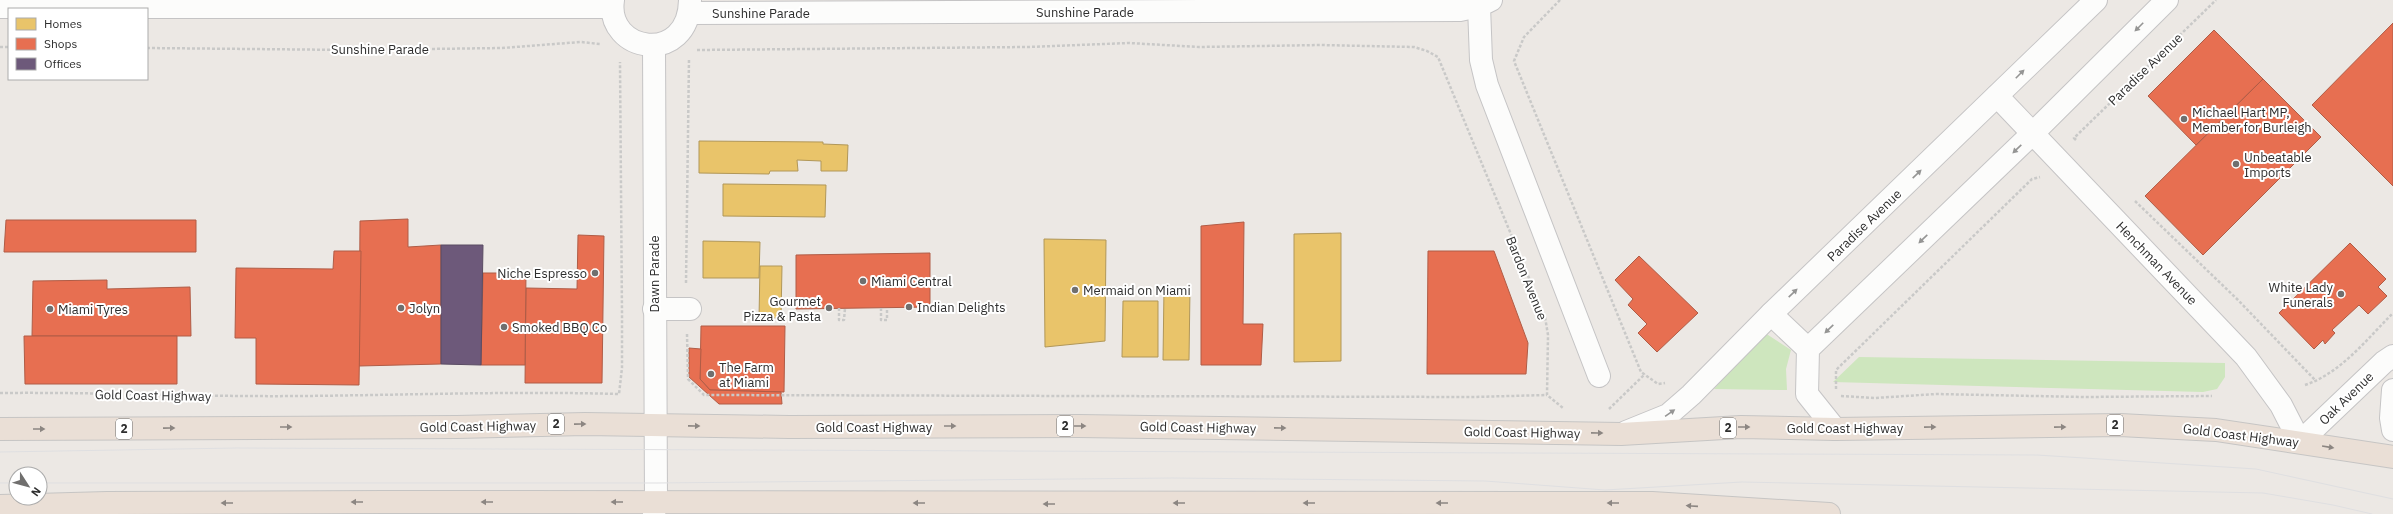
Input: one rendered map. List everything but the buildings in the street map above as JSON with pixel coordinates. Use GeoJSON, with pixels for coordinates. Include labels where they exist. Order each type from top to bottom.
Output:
{"type":"FeatureCollection","features":[{"type":"Feature","properties":{"kind":"highway","name":"Gold Coast Highway"},"geometry":{"type":"LineString","coordinates":[[0,429],[457,427],[585,424],[789,427],[1078,426],[1621,434],[1741,427],[1835,429],[2120,425],[2216,430],[2393,457]]}},
{"type":"Feature","properties":{"kind":"highway"},"geometry":{"type":"LineString","coordinates":[[0,506],[107,503],[655,508],[1650,509],[1829,514]]}},
{"type":"Feature","properties":{"kind":"street","name":"Paradise Avenue"},"geometry":{"type":"LineString","coordinates":[[1621,434],[1668,415],[2096,0]]}},
{"type":"Feature","properties":{"kind":"street"},"geometry":{"type":"LineString","coordinates":[[1835,429],[1808,394],[1808,349],[2033,133],[2167,0]]}},
{"type":"Feature","properties":{"kind":"street"},"geometry":{"type":"LineString","coordinates":[[0,7],[612,3],[620,30],[633,41],[644,45],[654,45],[673,39],[683,30],[690,7]]}},
{"type":"Feature","properties":{"kind":"street"},"geometry":{"type":"LineString","coordinates":[[1485,3],[1482,60],[1487,85],[1599,376]]}},
{"type":"Feature","properties":{"kind":"street","name":"Sunshine Parade"},"geometry":{"type":"LineString","coordinates":[[690,7],[1453,10],[1485,3]]}},
{"type":"Feature","properties":{"kind":"street","name":"Dawn Parade"},"geometry":{"type":"LineString","coordinates":[[654,45],[655,508]]}},
{"type":"Feature","properties":{"kind":"street","name":"Henchman Avenue"},"geometry":{"type":"LineString","coordinates":[[1997,96],[2246,357],[2281,405],[2300,442]]}},
{"type":"Feature","properties":{"kind":"street"},"geometry":{"type":"LineString","coordinates":[[654,309],[688,309]]}},
{"type":"Feature","properties":{"kind":"street"},"geometry":{"type":"LineString","coordinates":[[1771,314],[1808,349]]}},
{"type":"Feature","properties":{"kind":"street","name":"Oak Avenue"},"geometry":{"type":"LineString","coordinates":[[2300,442],[2384,362],[2393,356]]}},
{"type":"Feature","properties":{"kind":"street","name":"Oak Avenue"},"geometry":{"type":"LineString","coordinates":[[2393,390],[2391,418],[2393,430]]}},
{"type":"Feature","properties":{"kind":"path"},"geometry":{"type":"LineString","coordinates":[[1560,0],[1524,37],[1514,61],[1641,372],[1658,384]]}},
{"type":"Feature","properties":{"kind":"path","name":"Paradise Avenue"},"geometry":{"type":"LineString","coordinates":[[2078,142],[2074,138],[2216,0]]}},
{"type":"Feature","properties":{"kind":"path","name":"Sunshine Parade"},"geometry":{"type":"LineString","coordinates":[[148,48],[502,48],[581,42],[601,44],[606,48]]}},
{"type":"Feature","properties":{"kind":"path","name":"Bardon Avenue"},"geometry":{"type":"LineString","coordinates":[[688,309],[687,75],[691,50],[846,47],[1028,47],[1129,43],[1200,47],[1320,45],[1414,47],[1428,51],[1438,57],[1545,317],[1548,335],[1548,395]]}},
{"type":"Feature","properties":{"kind":"path","name":"Gold Coast Highway"},"geometry":{"type":"LineString","coordinates":[[0,393],[187,397],[538,392],[619,394],[622,368],[620,61],[615,57]]}},
{"type":"Feature","properties":{"kind":"path"},"geometry":{"type":"LineString","coordinates":[[2044,175],[2032,179],[1836,370],[1837,396],[1875,398],[1936,394],[2084,398],[2212,396]]}},
{"type":"Feature","properties":{"kind":"path"},"geometry":{"type":"LineString","coordinates":[[2132,198],[2238,300],[2316,381]]}},
{"type":"Feature","properties":{"kind":"path"},"geometry":{"type":"LineString","coordinates":[[839,308],[839,320],[844,320],[844,308]]}},
{"type":"Feature","properties":{"kind":"path"},"geometry":{"type":"LineString","coordinates":[[881,308],[881,320],[887,320],[887,308]]}},
{"type":"Feature","properties":{"kind":"path"},"geometry":{"type":"LineString","coordinates":[[688,309],[688,379],[706,395],[1473,397],[1548,395],[1564,409]]}},
{"type":"Feature","properties":{"kind":"path"},"geometry":{"type":"LineString","coordinates":[[2305,385],[2332,372],[2393,314]]}},
{"type":"Feature","properties":{"kind":"path"},"geometry":{"type":"LineString","coordinates":[[1606,411],[1644,374]]}},
{"type":"Feature","properties":{"kind":"green space"},"geometry":{"type":"Polygon","coordinates":[[[1765,333],[1791,350],[1786,369],[1787,390],[1714,389],[1765,333]]]}},
{"type":"Feature","properties":{"kind":"green space"},"geometry":{"type":"Polygon","coordinates":[[[1859,357],[2225,363],[2225,377],[2217,389],[2203,392],[1833,382],[1859,357]]]}},
{"type":"Feature","properties":{"kind":"tram line"},"geometry":{"type":"LineString","coordinates":[[0,452],[236,448],[2037,455],[2256,469],[2393,499]]}},
{"type":"Feature","properties":{"kind":"tram line"},"geometry":{"type":"LineString","coordinates":[[48,483],[656,483],[1172,478],[1485,481],[1605,490],[1742,482],[2263,493],[2333,505],[2372,514]]}},
{"type":"Feature","properties":{"kind":"tram line"},"geometry":{"type":"LineString","coordinates":[[0,483],[8,483]]}},
{"type":"Feature","properties":{"kind":"place","name":"Michael Hart MP, Member for Burleigh"},"geometry":{"type":"Point","coordinates":[2184,119]}},
{"type":"Feature","properties":{"kind":"place","name":"Unbeatable Imports"},"geometry":{"type":"Point","coordinates":[2236,164]}},
{"type":"Feature","properties":{"kind":"place","name":"Niche Espresso"},"geometry":{"type":"Point","coordinates":[595,273]}},
{"type":"Feature","properties":{"kind":"place","name":"Miami Central"},"geometry":{"type":"Point","coordinates":[863,281]}},
{"type":"Feature","properties":{"kind":"place","name":"Mermaid on Miami"},"geometry":{"type":"Point","coordinates":[1075,290]}},
{"type":"Feature","properties":{"kind":"place","name":"White Lady Funerals"},"geometry":{"type":"Point","coordinates":[2341,294]}},
{"type":"Feature","properties":{"kind":"place","name":"Indian Delights"},"geometry":{"type":"Point","coordinates":[909,307]}},
{"type":"Feature","properties":{"kind":"place","name":"Jolyn"},"geometry":{"type":"Point","coordinates":[401,308]}},
{"type":"Feature","properties":{"kind":"place","name":"Gourmet Pizza & Pasta"},"geometry":{"type":"Point","coordinates":[829,308]}},
{"type":"Feature","properties":{"kind":"place","name":"Miami Tyres"},"geometry":{"type":"Point","coordinates":[50,309]}},
{"type":"Feature","properties":{"kind":"place","name":"Smoked BBQ Co"},"geometry":{"type":"Point","coordinates":[504,327]}},
{"type":"Feature","properties":{"kind":"place","name":"The Farm at Miami"},"geometry":{"type":"Point","coordinates":[711,374]}}]}
